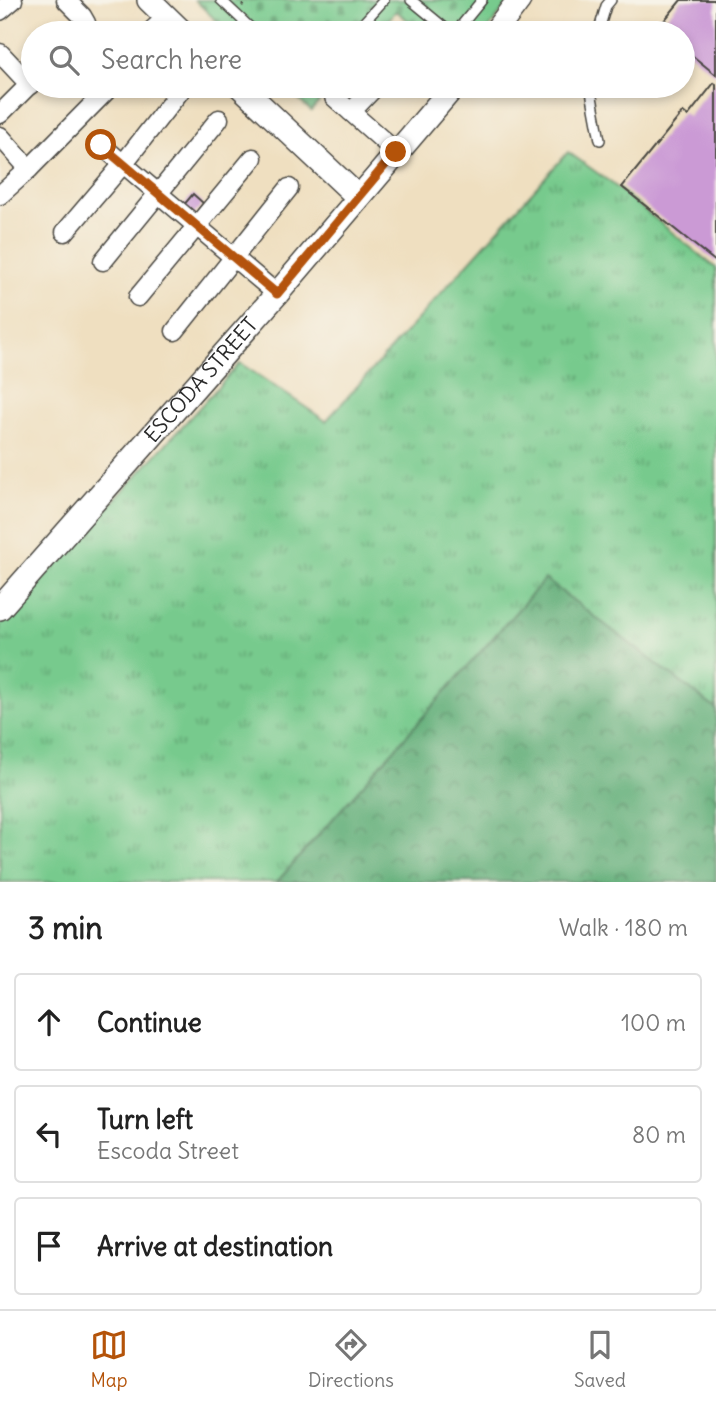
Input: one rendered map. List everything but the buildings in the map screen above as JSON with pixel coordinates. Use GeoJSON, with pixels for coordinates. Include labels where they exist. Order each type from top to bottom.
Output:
{"type":"FeatureCollection","features":[{"type":"Feature","properties":{"kind":"street"},"geometry":{"type":"LineString","coordinates":[[0,11],[13,0]]}},
{"type":"Feature","properties":{"kind":"street"},"geometry":{"type":"LineString","coordinates":[[65,0],[82,16],[82,21]]}},
{"type":"Feature","properties":{"kind":"street"},"geometry":{"type":"LineString","coordinates":[[149,0],[169,21]]}},
{"type":"Feature","properties":{"kind":"street"},"geometry":{"type":"LineString","coordinates":[[503,21],[519,0]]}},
{"type":"Feature","properties":{"kind":"street"},"geometry":{"type":"LineString","coordinates":[[0,53],[21,73]]}},
{"type":"Feature","properties":{"kind":"street"},"geometry":{"type":"LineString","coordinates":[[0,114],[21,93]]}},
{"type":"Feature","properties":{"kind":"street"},"geometry":{"type":"LineString","coordinates":[[0,195],[99,98]]}},
{"type":"Feature","properties":{"kind":"street"},"geometry":{"type":"LineString","coordinates":[[65,232],[175,98]]}},
{"type":"Feature","properties":{"kind":"street"},"geometry":{"type":"LineString","coordinates":[[253,98],[358,197]]}},
{"type":"Feature","properties":{"kind":"street"},"geometry":{"type":"LineString","coordinates":[[335,98],[396,152]]}},
{"type":"Feature","properties":{"kind":"street"},"geometry":{"type":"LineString","coordinates":[[351,112],[364,98]]}},
{"type":"Feature","properties":{"kind":"street","name":"ESCODA STREET"},"geometry":{"type":"LineString","coordinates":[[0,608],[277,294],[439,98]]}},
{"type":"Feature","properties":{"kind":"street"},"geometry":{"type":"LineString","coordinates":[[103,261],[219,118]]}},
{"type":"Feature","properties":{"kind":"street"},"geometry":{"type":"LineString","coordinates":[[0,136],[29,169]]}},
{"type":"Feature","properties":{"kind":"street"},"geometry":{"type":"LineString","coordinates":[[101,145],[277,294]]}},
{"type":"Feature","properties":{"kind":"street"},"geometry":{"type":"LineString","coordinates":[[138,297],[254,158]]}},
{"type":"Feature","properties":{"kind":"street"},"geometry":{"type":"LineString","coordinates":[[175,331],[289,188]]}},
{"type":"Feature","properties":{"kind":"lane"},"geometry":{"type":"LineString","coordinates":[[221,0],[243,21]]}},
{"type":"Feature","properties":{"kind":"lane"},"geometry":{"type":"LineString","coordinates":[[365,21],[384,0]]}},
{"type":"Feature","properties":{"kind":"lane"},"geometry":{"type":"LineString","coordinates":[[411,0],[438,21]]}},
{"type":"Feature","properties":{"kind":"lane"},"geometry":{"type":"LineString","coordinates":[[464,21],[482,0]]}},
{"type":"Feature","properties":{"kind":"lane"},"geometry":{"type":"LineString","coordinates":[[602,21],[611,0]]}},
{"type":"Feature","properties":{"kind":"lane"},"geometry":{"type":"LineString","coordinates":[[592,98],[600,140]]}},
{"type":"Feature","properties":{"kind":"green space"},"geometry":{"type":"Polygon","coordinates":[[[195,0],[511,0],[494,21],[409,21],[396,11],[387,21],[217,21],[195,0]]]}},
{"type":"Feature","properties":{"kind":"green space"},"geometry":{"type":"Polygon","coordinates":[[[297,98],[322,98],[311,111],[297,98]]]}},
{"type":"Feature","properties":{"kind":"green space"},"geometry":{"type":"Polygon","coordinates":[[[568,152],[610,182],[716,268],[716,709],[545,580],[277,882],[0,882],[0,625],[240,363],[326,421],[568,152]]]}},
{"type":"Feature","properties":{"kind":"green space"},"geometry":{"type":"Polygon","coordinates":[[[545,579],[716,709],[716,882],[277,882],[545,579]]]}},
{"type":"Feature","properties":{"kind":"route"},"geometry":{"type":"LineString","coordinates":[[101,145],[277,294],[396,152]]}}]}
